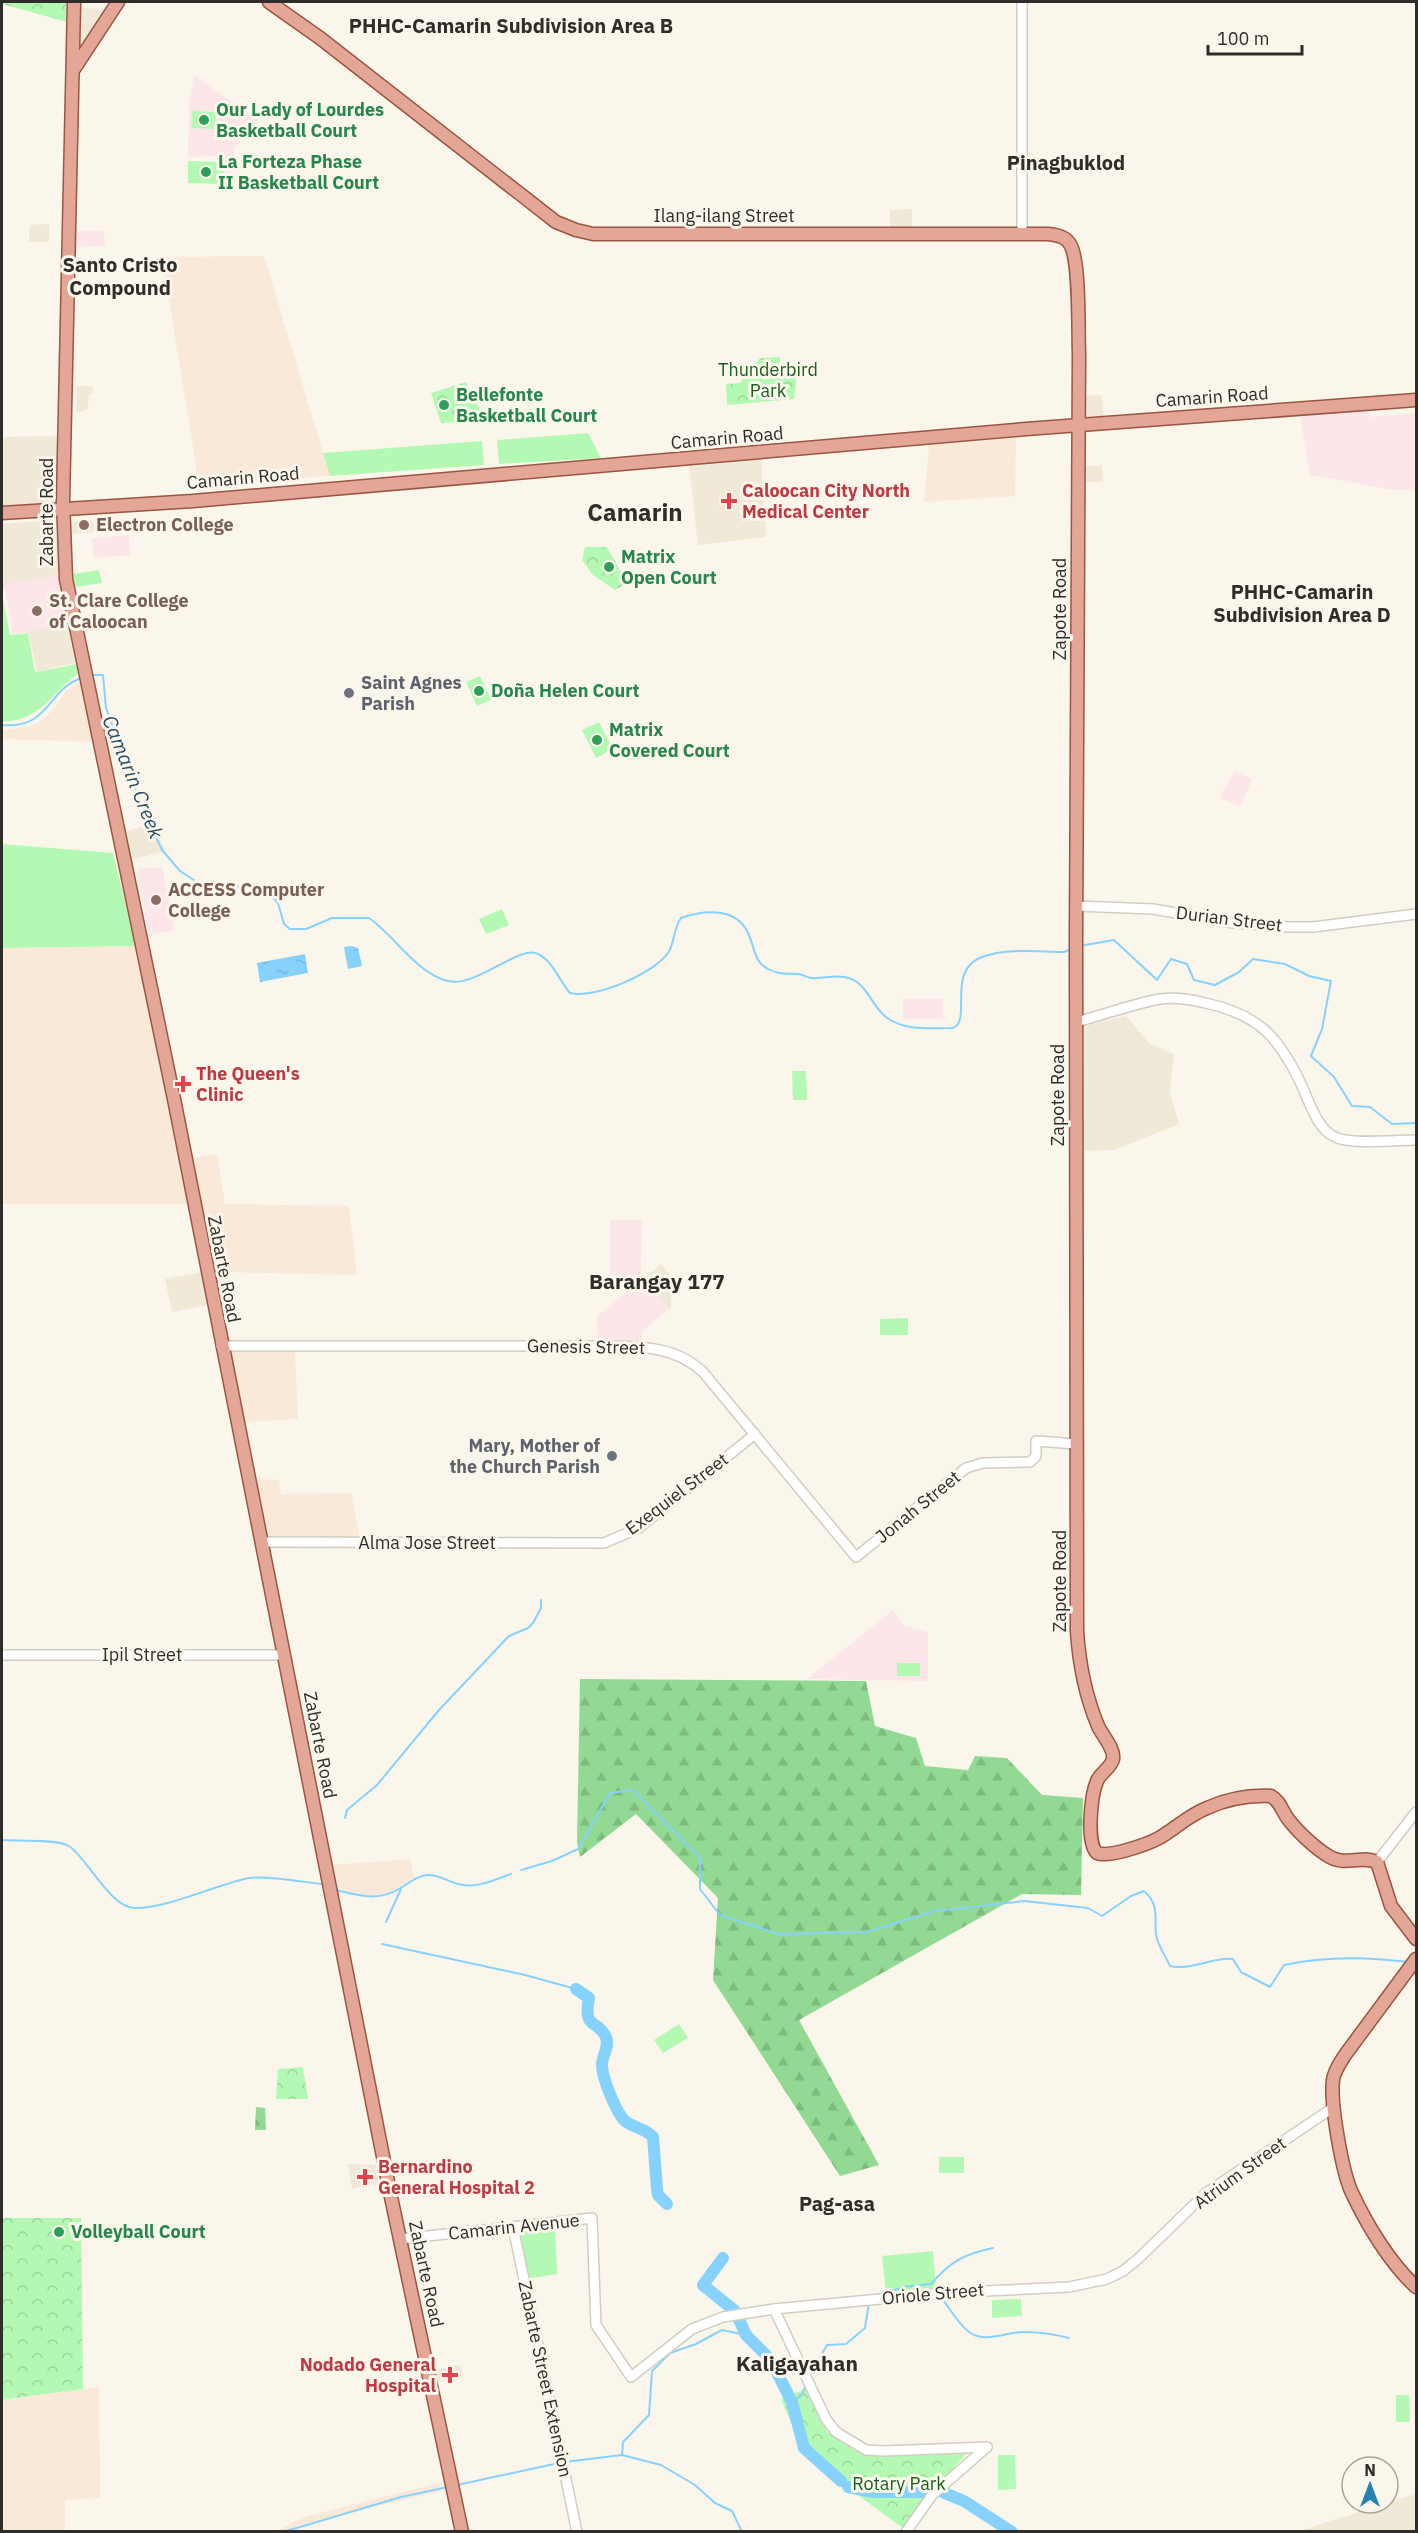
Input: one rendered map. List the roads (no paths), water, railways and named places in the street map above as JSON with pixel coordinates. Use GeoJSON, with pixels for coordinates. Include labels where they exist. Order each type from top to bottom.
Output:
{"type":"FeatureCollection","features":[{"type":"Feature","properties":{"kind":"main road","name":"Zabarte Road"},"geometry":{"type":"LineString","coordinates":[[74,2],[68,189],[63,510],[64,556],[68,591],[127,867],[400,2239],[462,2532]]}},
{"type":"Feature","properties":{"kind":"main road"},"geometry":{"type":"LineString","coordinates":[[73,70],[118,2]]}},
{"type":"Feature","properties":{"kind":"main road","name":"Ilang-ilang Street"},"geometry":{"type":"LineString","coordinates":[[269,2],[320,38],[556,222],[576,230],[593,234],[1056,234],[1067,241],[1073,250],[1077,293],[1079,425]]}},
{"type":"Feature","properties":{"kind":"main road","name":"Camarin Road"},"geometry":{"type":"LineString","coordinates":[[2,515],[1079,425],[1416,400]]}},
{"type":"Feature","properties":{"kind":"main road","name":"Zapote Road"},"geometry":{"type":"LineString","coordinates":[[1079,425],[1076,906],[1078,1646],[1095,1717],[1113,1753],[1113,1758],[1097,1781],[1093,1796],[1091,1844],[1100,1855],[1108,1855],[1153,1841],[1192,1814],[1212,1806],[1242,1798],[1265,1796],[1275,1798],[1290,1822],[1330,1857],[1346,1862],[1369,1860],[1377,1862]]}},
{"type":"Feature","properties":{"kind":"main road"},"geometry":{"type":"LineString","coordinates":[[1377,1862],[1391,1906],[1416,1939]]}},
{"type":"Feature","properties":{"kind":"main road"},"geometry":{"type":"LineString","coordinates":[[1414,1962],[1336,2070],[1333,2087],[1334,2108],[1351,2191],[1397,2266],[1416,2287]]}},
{"type":"Feature","properties":{"kind":"street"},"geometry":{"type":"LineString","coordinates":[[1022,2],[1022,234]]}},
{"type":"Feature","properties":{"kind":"street","name":"Durian Street"},"geometry":{"type":"LineString","coordinates":[[1076,906],[1153,909],[1233,923],[1281,927],[1313,927],[1416,914]]}},
{"type":"Feature","properties":{"kind":"street"},"geometry":{"type":"LineString","coordinates":[[1076,1022],[1167,998],[1193,1000],[1224,1008],[1258,1023],[1275,1039],[1287,1056],[1321,1125],[1332,1136],[1350,1141],[1416,1140]]}},
{"type":"Feature","properties":{"kind":"street","name":"Genesis Street"},"geometry":{"type":"LineString","coordinates":[[221,1346],[654,1348],[674,1353],[696,1366],[856,1557]]}},
{"type":"Feature","properties":{"kind":"street","name":"Exequiel Street"},"geometry":{"type":"LineString","coordinates":[[594,1544],[615,1540],[639,1528],[755,1434]]}},
{"type":"Feature","properties":{"kind":"street","name":"Jonah Street"},"geometry":{"type":"LineString","coordinates":[[856,1557],[966,1468],[983,1462],[1030,1462],[1036,1456],[1036,1441],[1077,1444]]}},
{"type":"Feature","properties":{"kind":"street","name":"Alma Jose Street"},"geometry":{"type":"LineString","coordinates":[[261,1542],[594,1544]]}},
{"type":"Feature","properties":{"kind":"street","name":"Ipil Street"},"geometry":{"type":"LineString","coordinates":[[2,1655],[283,1656]]}},
{"type":"Feature","properties":{"kind":"street"},"geometry":{"type":"LineString","coordinates":[[1377,1862],[1416,1812]]}},
{"type":"Feature","properties":{"kind":"street","name":"Atrium Street"},"geometry":{"type":"LineString","coordinates":[[1093,2284],[1123,2271],[1206,2193],[1334,2108]]}},
{"type":"Feature","properties":{"kind":"street","name":"Camarin Avenue"},"geometry":{"type":"LineString","coordinates":[[400,2239],[592,2218],[596,2325],[632,2377]]}},
{"type":"Feature","properties":{"kind":"street","name":"Zabarte Street Extension"},"geometry":{"type":"LineString","coordinates":[[513,2227],[577,2532]]}},
{"type":"Feature","properties":{"kind":"street","name":"Oriole Street"},"geometry":{"type":"LineString","coordinates":[[632,2377],[692,2328],[738,2314],[944,2293],[1093,2284]]}},
{"type":"Feature","properties":{"kind":"street"},"geometry":{"type":"LineString","coordinates":[[774,2309],[826,2419],[836,2433],[866,2450],[874,2451],[987,2447],[933,2494],[908,2529]]}},
{"type":"Feature","properties":{"kind":"water"},"geometry":{"type":"Polygon","coordinates":[[[344,947],[358,948],[362,966],[348,969],[344,947]]]}},
{"type":"Feature","properties":{"kind":"water"},"geometry":{"type":"Polygon","coordinates":[[[305,954],[308,973],[260,982],[257,963],[305,954]]]}},
{"type":"Feature","properties":{"kind":"waterway","name":"Camarin Creek"},"geometry":{"type":"LineString","coordinates":[[91,675],[103,675],[106,708],[139,799],[162,850],[180,871],[206,888],[246,886],[269,893],[278,903],[284,924],[290,929],[306,929],[332,918],[369,918],[426,970],[448,981],[471,978],[520,955],[530,953],[544,957],[570,993],[581,994],[608,989],[637,976],[661,961],[670,949],[681,918],[711,912],[721,913],[739,921],[750,938],[758,960],[772,971],[799,974],[810,978],[852,979],[863,988],[886,1017],[901,1025],[918,1028],[953,1028],[961,1015],[962,982],[973,962],[985,956],[1004,952],[1064,952],[1071,949]]}},
{"type":"Feature","properties":{"kind":"waterway","name":"Camarin Creek"},"geometry":{"type":"LineString","coordinates":[[2,725],[18,725],[30,721],[39,715],[61,691],[81,678]]}},
{"type":"Feature","properties":{"kind":"waterway","name":"Camarin Creek"},"geometry":{"type":"LineString","coordinates":[[1079,946],[1114,940],[1157,980],[1171,959],[1187,964],[1194,980],[1215,985],[1239,972],[1253,959],[1285,964],[1309,976],[1331,981],[1322,1029],[1311,1056],[1334,1077],[1352,1106],[1370,1107],[1392,1124],[1416,1123]]}},
{"type":"Feature","properties":{"kind":"waterway"},"geometry":{"type":"LineString","coordinates":[[345,1818],[347,1810],[377,1785],[439,1710],[509,1636],[528,1628],[533,1623],[541,1608],[541,1600]]}},
{"type":"Feature","properties":{"kind":"waterway"},"geometry":{"type":"LineString","coordinates":[[521,1870],[552,1861],[578,1849],[610,1793],[633,1790],[700,1858],[700,1889],[720,1915],[778,1934],[866,1932],[935,1911],[1024,1901],[1088,1908],[1102,1916],[1131,1896],[1144,1891],[1152,1901],[1157,1939],[1170,1966],[1186,1967],[1233,1959],[1241,1972],[1270,1987],[1284,1965],[1299,1962],[1346,1958],[1409,1962]]}},
{"type":"Feature","properties":{"kind":"waterway"},"geometry":{"type":"LineString","coordinates":[[2,1840],[47,1841],[69,1846],[116,1900],[125,1906],[134,1908],[161,1905],[236,1881],[256,1877],[321,1884]]}},
{"type":"Feature","properties":{"kind":"waterway"},"geometry":{"type":"LineString","coordinates":[[336,1890],[362,1896],[378,1896],[394,1892],[423,1876],[431,1875],[458,1884],[471,1885],[511,1874]]}},
{"type":"Feature","properties":{"kind":"waterway"},"geometry":{"type":"LineString","coordinates":[[386,1922],[401,1889]]}},
{"type":"Feature","properties":{"kind":"waterway"},"geometry":{"type":"LineString","coordinates":[[382,1944],[525,1975],[576,1989]]}},
{"type":"Feature","properties":{"kind":"waterway"},"geometry":{"type":"LineString","coordinates":[[576,1989],[589,1998],[589,2020],[606,2037],[607,2044],[602,2061],[603,2071],[614,2103],[625,2121],[653,2137],[658,2195],[667,2204]]}},
{"type":"Feature","properties":{"kind":"waterway"},"geometry":{"type":"LineString","coordinates":[[882,2295],[903,2287],[931,2284],[959,2260],[993,2248]]}},
{"type":"Feature","properties":{"kind":"waterway"},"geometry":{"type":"LineString","coordinates":[[723,2258],[703,2285],[735,2311],[746,2335],[770,2359],[792,2402],[804,2448],[841,2481]]}},
{"type":"Feature","properties":{"kind":"waterway"},"geometry":{"type":"LineString","coordinates":[[940,2296],[961,2325],[975,2335],[989,2337],[1029,2332],[1069,2338]]}},
{"type":"Feature","properties":{"kind":"waterway"},"geometry":{"type":"LineString","coordinates":[[809,2376],[827,2345],[846,2344],[865,2328],[869,2303]]}},
{"type":"Feature","properties":{"kind":"waterway"},"geometry":{"type":"LineString","coordinates":[[742,2532],[732,2511],[715,2503],[695,2485],[661,2465],[622,2455],[623,2442],[649,2415],[652,2371],[670,2353],[696,2344],[722,2330],[746,2335]]}},
{"type":"Feature","properties":{"kind":"waterway"},"geometry":{"type":"LineString","coordinates":[[792,2402],[802,2395],[806,2384]]}},
{"type":"Feature","properties":{"kind":"waterway"},"geometry":{"type":"LineString","coordinates":[[565,2462],[622,2455]]}},
{"type":"Feature","properties":{"kind":"waterway"},"geometry":{"type":"LineString","coordinates":[[457,2485],[559,2463]]}},
{"type":"Feature","properties":{"kind":"waterway"},"geometry":{"type":"LineString","coordinates":[[283,2532],[401,2497],[448,2487]]}},
{"type":"Feature","properties":{"kind":"waterway"},"geometry":{"type":"LineString","coordinates":[[848,2487],[873,2492],[926,2492]]}},
{"type":"Feature","properties":{"kind":"waterway"},"geometry":{"type":"LineString","coordinates":[[942,2492],[964,2501],[1012,2532]]}},
{"type":"Feature","properties":{"kind":"place","name":"Our Lady of Lourdes Basketball Court"},"geometry":{"type":"Point","coordinates":[204,120]}},
{"type":"Feature","properties":{"kind":"place","name":"La Forteza Phase II Basketball Court"},"geometry":{"type":"Point","coordinates":[206,172]}},
{"type":"Feature","properties":{"kind":"place","name":"Bellefonte Basketball Court"},"geometry":{"type":"Point","coordinates":[444,405]}},
{"type":"Feature","properties":{"kind":"place","name":"Caloocan City North Medical Center"},"geometry":{"type":"Point","coordinates":[729,501]}},
{"type":"Feature","properties":{"kind":"place","name":"Electron College"},"geometry":{"type":"Point","coordinates":[84,525]}},
{"type":"Feature","properties":{"kind":"place","name":"Matrix Open Court"},"geometry":{"type":"Point","coordinates":[609,567]}},
{"type":"Feature","properties":{"kind":"place","name":"St. Clare College of Caloocan"},"geometry":{"type":"Point","coordinates":[37,611]}},
{"type":"Feature","properties":{"kind":"place","name":"Doña Helen Court"},"geometry":{"type":"Point","coordinates":[479,691]}},
{"type":"Feature","properties":{"kind":"place","name":"Saint Agnes Parish"},"geometry":{"type":"Point","coordinates":[349,693]}},
{"type":"Feature","properties":{"kind":"place","name":"Matrix Covered Court"},"geometry":{"type":"Point","coordinates":[597,740]}},
{"type":"Feature","properties":{"kind":"place","name":"ACCESS Computer College"},"geometry":{"type":"Point","coordinates":[156,900]}},
{"type":"Feature","properties":{"kind":"place","name":"The Queen's Clinic"},"geometry":{"type":"Point","coordinates":[183,1084]}},
{"type":"Feature","properties":{"kind":"place","name":"Mary, Mother of the Church Parish"},"geometry":{"type":"Point","coordinates":[612,1456]}},
{"type":"Feature","properties":{"kind":"place","name":"Bernardino General Hospital 2"},"geometry":{"type":"Point","coordinates":[365,2177]}},
{"type":"Feature","properties":{"kind":"place","name":"Volleyball Court"},"geometry":{"type":"Point","coordinates":[59,2232]}},
{"type":"Feature","properties":{"kind":"place","name":"Nodado General Hospital"},"geometry":{"type":"Point","coordinates":[450,2375]}},
{"type":"Feature","properties":{"kind":"district","name":"PHHC-Camarin Subdivision Area B"},"geometry":{"type":"Point","coordinates":[511,26]}},
{"type":"Feature","properties":{"kind":"district","name":"Pinagbuklod"},"geometry":{"type":"Point","coordinates":[1066,163]}},
{"type":"Feature","properties":{"kind":"district","name":"Santo Cristo Compound"},"geometry":{"type":"Point","coordinates":[120,276]}},
{"type":"Feature","properties":{"kind":"district","name":"Camarin"},"geometry":{"type":"Point","coordinates":[635,513]}},
{"type":"Feature","properties":{"kind":"district","name":"PHHC-Camarin Subdivision Area D"},"geometry":{"type":"Point","coordinates":[1302,604]}},
{"type":"Feature","properties":{"kind":"district","name":"Barangay 177"},"geometry":{"type":"Point","coordinates":[657,1282]}},
{"type":"Feature","properties":{"kind":"district","name":"Pag-asa"},"geometry":{"type":"Point","coordinates":[837,2204]}},
{"type":"Feature","properties":{"kind":"district","name":"Kaligayahan"},"geometry":{"type":"Point","coordinates":[797,2364]}},
{"type":"Feature","properties":{"kind":"park label","name":"Thunderbird Park"},"geometry":{"type":"Point","coordinates":[768,380]}},
{"type":"Feature","properties":{"kind":"park label","name":"Rotary Park"},"geometry":{"type":"Point","coordinates":[899,2484]}}]}
